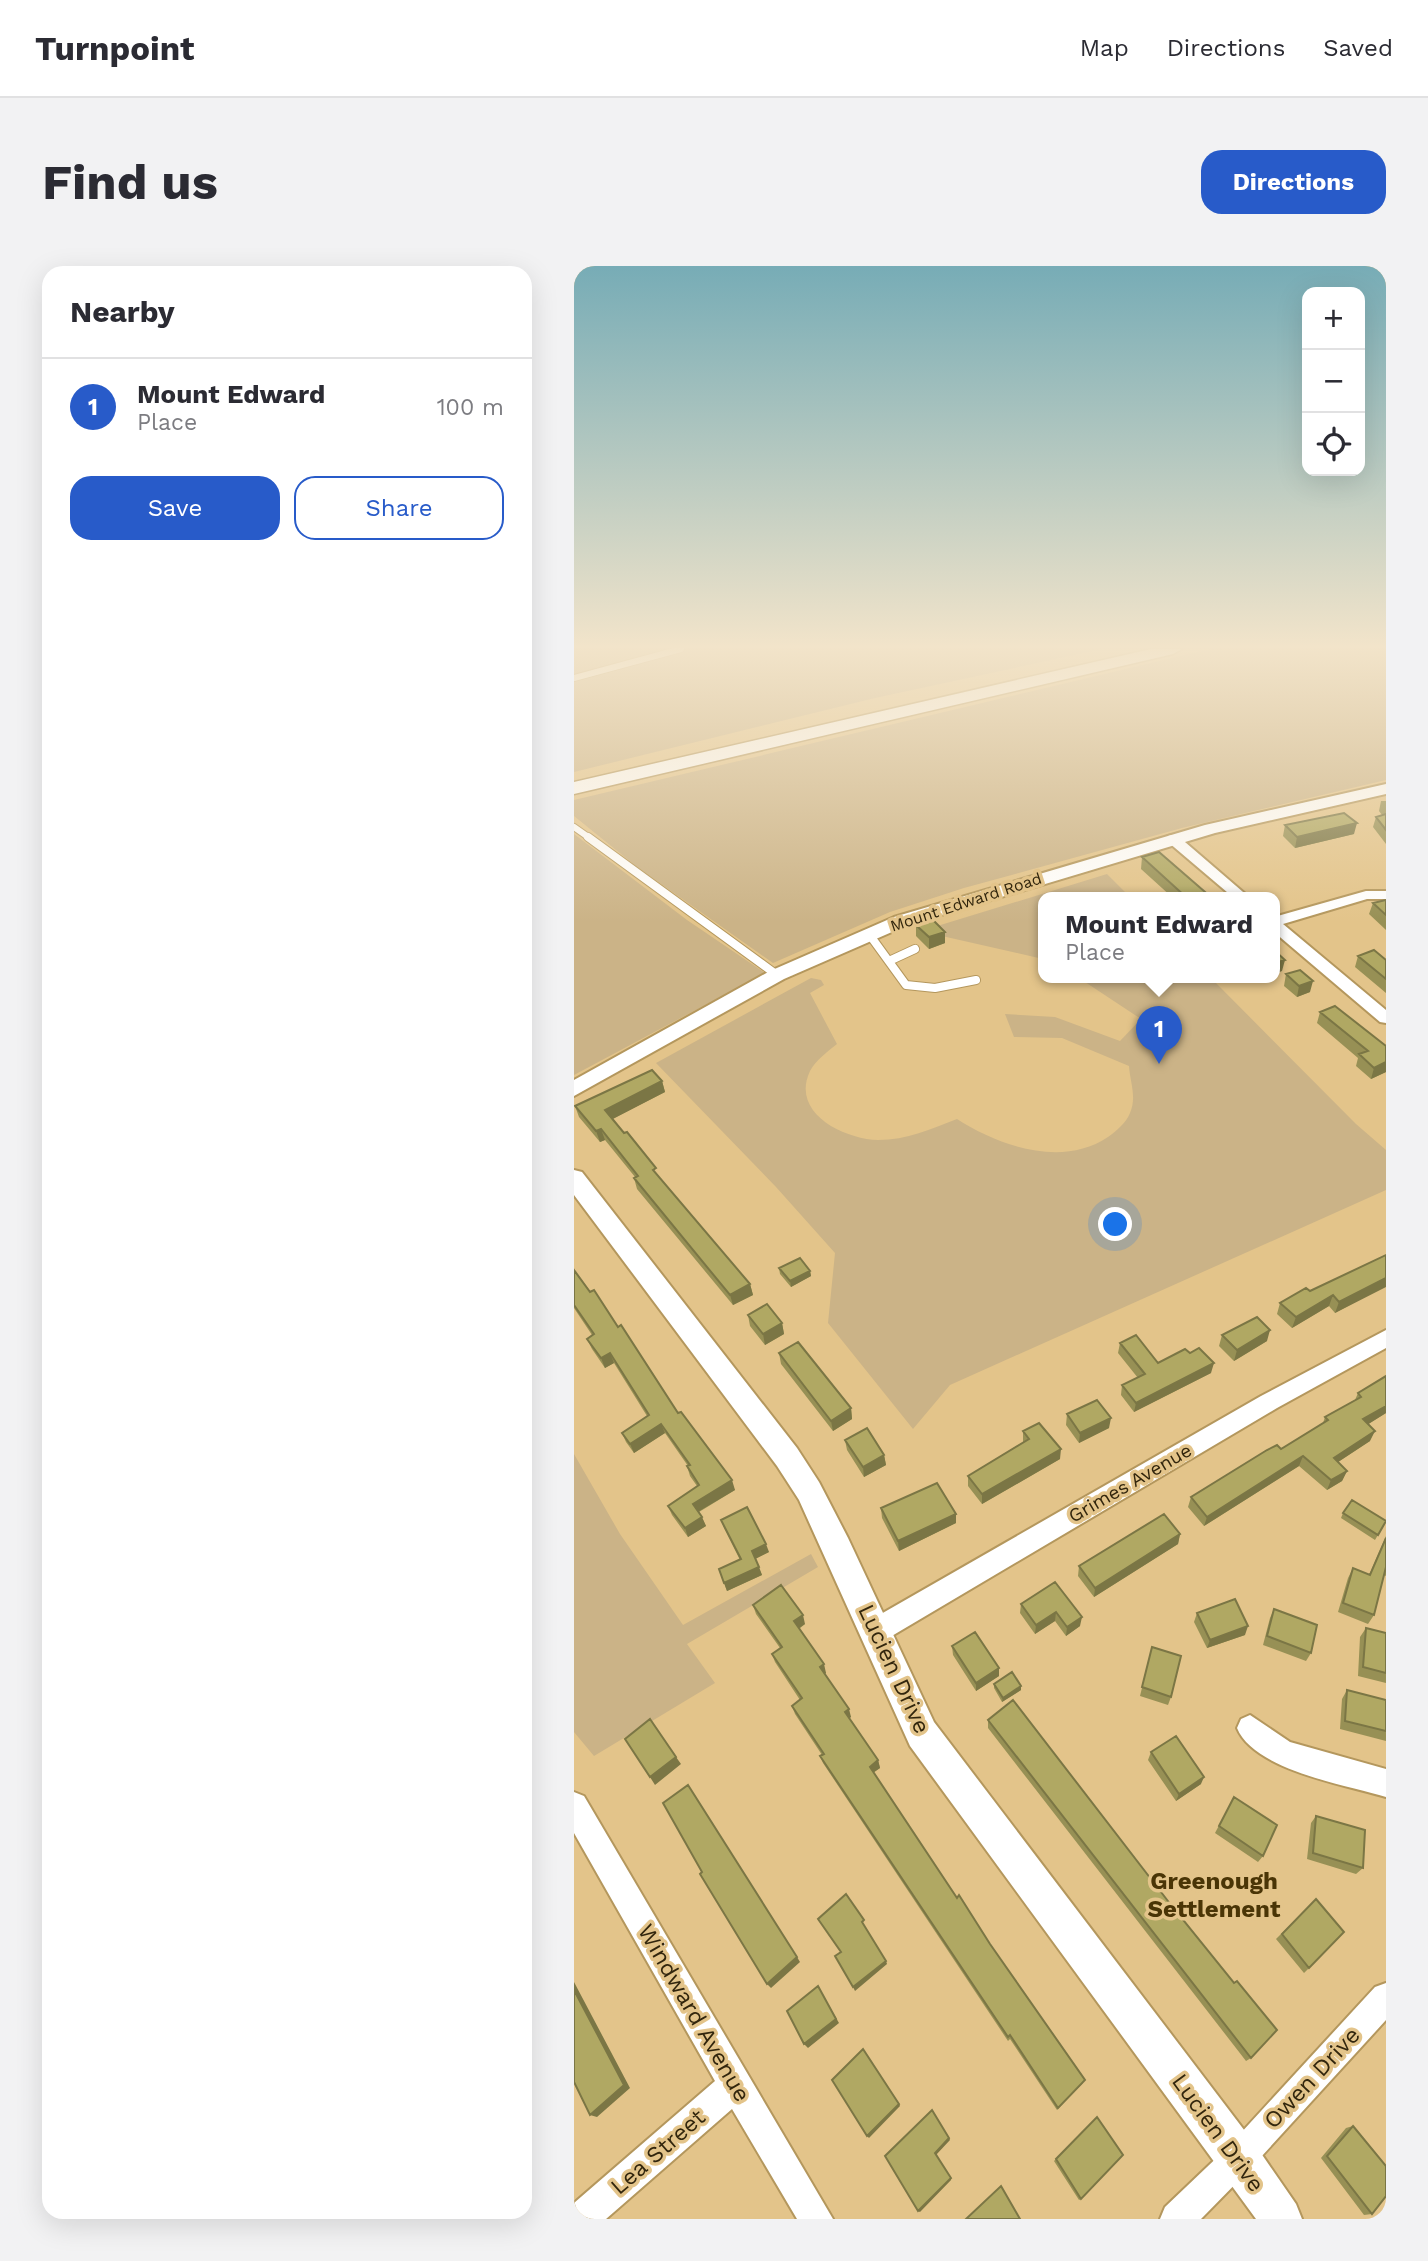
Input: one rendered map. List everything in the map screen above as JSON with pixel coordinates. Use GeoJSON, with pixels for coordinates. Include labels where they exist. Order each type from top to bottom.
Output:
{"type":"FeatureCollection","features":[{"type":"Feature","properties":{"kind":"main road"},"geometry":{"type":"LineString","coordinates":[[574,788],[780,740]]}},
{"type":"Feature","properties":{"kind":"street","name":"Mount Edward Road"},"geometry":{"type":"LineString","coordinates":[[574,1089],[777,975],[869,934],[965,900],[1173,839],[1386,789]]}},
{"type":"Feature","properties":{"kind":"street"},"geometry":{"type":"LineString","coordinates":[[1173,839],[1236,892]]}},
{"type":"Feature","properties":{"kind":"street"},"geometry":{"type":"LineString","coordinates":[[1280,921],[1366,895],[1386,895]]}},
{"type":"Feature","properties":{"kind":"street"},"geometry":{"type":"LineString","coordinates":[[1280,927],[1386,1018]]}},
{"type":"Feature","properties":{"kind":"street","name":"Lucien Drive"},"geometry":{"type":"LineString","coordinates":[[574,1178],[787,1457],[809,1491],[922,1734],[1239,2158],[1281,2219]]}},
{"type":"Feature","properties":{"kind":"street","name":"Grimes Avenue"},"geometry":{"type":"LineString","coordinates":[[876,1631],[1269,1402],[1386,1338]]}},
{"type":"Feature","properties":{"kind":"street"},"geometry":{"type":"LineString","coordinates":[[1251,1728],[1283,1754],[1386,1783]]}},
{"type":"Feature","properties":{"kind":"street","name":"Windward Avenue"},"geometry":{"type":"LineString","coordinates":[[574,1806],[735,2085],[816,2219]]}},
{"type":"Feature","properties":{"kind":"street","name":"Owen Drive"},"geometry":{"type":"LineString","coordinates":[[1239,2158],[1386,1998]]}},
{"type":"Feature","properties":{"kind":"street","name":"Lea Street"},"geometry":{"type":"LineString","coordinates":[[581,2219],[735,2085]]}},
{"type":"Feature","properties":{"kind":"street"},"geometry":{"type":"LineString","coordinates":[[1177,2219],[1239,2158]]}},
{"type":"Feature","properties":{"kind":"lane"},"geometry":{"type":"LineString","coordinates":[[574,827],[777,975]]}},
{"type":"Feature","properties":{"kind":"lane"},"geometry":{"type":"LineString","coordinates":[[869,934],[906,985],[917,988],[951,986],[976,979]]}},
{"type":"Feature","properties":{"kind":"lane"},"geometry":{"type":"LineString","coordinates":[[888,961],[915,948]]}},
{"type":"Feature","properties":{"kind":"shaded area"},"geometry":{"type":"Polygon","coordinates":[[[574,740],[704,740],[574,772],[574,740]]]}},
{"type":"Feature","properties":{"kind":"shaded area"},"geometry":{"type":"Polygon","coordinates":[[[826,740],[1386,740],[1386,780],[1182,828],[964,888],[890,912],[773,963],[637,867],[574,816],[574,800],[826,740]]]}},
{"type":"Feature","properties":{"kind":"shaded area"},"geometry":{"type":"Polygon","coordinates":[[[574,834],[687,920],[765,973],[574,1075],[574,834]]]}},
{"type":"Feature","properties":{"kind":"shaded area"},"geometry":{"type":"Polygon","coordinates":[[[1107,874],[1125,892],[1048,892],[1107,874]]]}},
{"type":"Feature","properties":{"kind":"shaded area"},"geometry":{"type":"Polygon","coordinates":[[[1038,895],[1038,958],[942,936],[934,927],[1038,895]]]}},
{"type":"Feature","properties":{"kind":"shaded area"},"geometry":{"type":"Polygon","coordinates":[[[811,978],[821,980],[824,985],[810,993],[837,1044],[812,1067],[806,1086],[807,1099],[824,1121],[850,1135],[889,1140],[957,1119],[1011,1145],[1051,1152],[1071,1151],[1108,1137],[1130,1113],[1133,1101],[1129,1066],[1062,1038],[1014,1037],[1005,1014],[1055,1017],[1120,1041],[1141,1019],[1087,983],[1216,983],[1356,1124],[1386,1150],[1386,1190],[950,1385],[913,1429],[828,1323],[835,1253],[776,1187],[656,1063],[811,978]]]}},
{"type":"Feature","properties":{"kind":"shaded area"},"geometry":{"type":"Polygon","coordinates":[[[574,1454],[620,1534],[683,1625],[811,1554],[818,1567],[687,1644],[715,1683],[594,1756],[574,1732],[574,1454]]]}},
{"type":"Feature","properties":{"kind":"building"},"geometry":{"type":"Polygon","coordinates":[[[1344,813],[1357,823],[1297,837],[1285,825],[1344,813]]]}},
{"type":"Feature","properties":{"kind":"building"},"geometry":{"type":"Polygon","coordinates":[[[1386,814],[1386,830],[1376,817],[1386,814]]]}},
{"type":"Feature","properties":{"kind":"building"},"geometry":{"type":"Polygon","coordinates":[[[1159,852],[1205,892],[1180,892],[1142,857],[1159,852]]]}},
{"type":"Feature","properties":{"kind":"building"},"geometry":{"type":"Polygon","coordinates":[[[1386,900],[1386,915],[1373,903],[1386,900]]]}},
{"type":"Feature","properties":{"kind":"building"},"geometry":{"type":"Polygon","coordinates":[[[932,919],[945,932],[929,937],[916,925],[932,919]]]}},
{"type":"Feature","properties":{"kind":"building"},"geometry":{"type":"Polygon","coordinates":[[[1374,950],[1386,960],[1386,979],[1358,956],[1374,950]]]}},
{"type":"Feature","properties":{"kind":"building"},"geometry":{"type":"Polygon","coordinates":[[[1300,970],[1313,981],[1299,986],[1286,974],[1300,970]]]}},
{"type":"Feature","properties":{"kind":"building"},"geometry":{"type":"Polygon","coordinates":[[[1335,1006],[1386,1046],[1386,1062],[1374,1068],[1359,1054],[1368,1051],[1320,1012],[1335,1006]]]}},
{"type":"Feature","properties":{"kind":"building"},"geometry":{"type":"Polygon","coordinates":[[[652,1070],[662,1081],[605,1110],[624,1133],[627,1132],[656,1168],[653,1170],[750,1284],[730,1295],[634,1178],[638,1176],[601,1129],[596,1131],[575,1106],[652,1070]]]}},
{"type":"Feature","properties":{"kind":"building"},"geometry":{"type":"Polygon","coordinates":[[[1386,1255],[1386,1278],[1339,1302],[1333,1295],[1296,1317],[1280,1303],[1306,1288],[1310,1291],[1386,1255]]]}},
{"type":"Feature","properties":{"kind":"building"},"geometry":{"type":"Polygon","coordinates":[[[800,1258],[810,1271],[790,1281],[779,1268],[800,1258]]]}},
{"type":"Feature","properties":{"kind":"building"},"geometry":{"type":"Polygon","coordinates":[[[574,1270],[590,1292],[594,1290],[618,1327],[621,1325],[678,1413],[681,1412],[732,1480],[693,1504],[702,1517],[685,1528],[668,1506],[699,1485],[687,1466],[690,1465],[661,1424],[630,1444],[622,1433],[649,1415],[610,1353],[601,1358],[587,1339],[594,1334],[574,1305],[574,1270]]]}},
{"type":"Feature","properties":{"kind":"building"},"geometry":{"type":"Polygon","coordinates":[[[767,1304],[782,1323],[763,1334],[748,1315],[767,1304]]]}},
{"type":"Feature","properties":{"kind":"building"},"geometry":{"type":"Polygon","coordinates":[[[1257,1317],[1270,1330],[1237,1350],[1222,1335],[1257,1317]]]}},
{"type":"Feature","properties":{"kind":"building"},"geometry":{"type":"Polygon","coordinates":[[[1136,1335],[1158,1363],[1185,1349],[1190,1353],[1199,1348],[1214,1363],[1136,1403],[1122,1385],[1145,1374],[1120,1343],[1136,1335]]]}},
{"type":"Feature","properties":{"kind":"building"},"geometry":{"type":"Polygon","coordinates":[[[798,1342],[851,1408],[831,1421],[779,1353],[798,1342]]]}},
{"type":"Feature","properties":{"kind":"building"},"geometry":{"type":"Polygon","coordinates":[[[1386,1376],[1386,1406],[1363,1419],[1375,1431],[1334,1458],[1347,1471],[1331,1480],[1303,1456],[1207,1517],[1191,1497],[1267,1450],[1277,1445],[1281,1449],[1328,1420],[1325,1417],[1361,1397],[1358,1393],[1386,1376]]]}},
{"type":"Feature","properties":{"kind":"building"},"geometry":{"type":"Polygon","coordinates":[[[1097,1400],[1111,1418],[1080,1433],[1067,1414],[1097,1400]]]}},
{"type":"Feature","properties":{"kind":"building"},"geometry":{"type":"Polygon","coordinates":[[[1039,1423],[1061,1449],[982,1494],[968,1476],[1029,1439],[1023,1431],[1039,1423]]]}},
{"type":"Feature","properties":{"kind":"building"},"geometry":{"type":"Polygon","coordinates":[[[867,1428],[884,1455],[863,1467],[845,1440],[867,1428]]]}},
{"type":"Feature","properties":{"kind":"building"},"geometry":{"type":"Polygon","coordinates":[[[937,1483],[956,1514],[898,1541],[881,1508],[937,1483]]]}},
{"type":"Feature","properties":{"kind":"building"},"geometry":{"type":"Polygon","coordinates":[[[1352,1500],[1386,1521],[1378,1535],[1343,1513],[1352,1500]]]}},
{"type":"Feature","properties":{"kind":"building"},"geometry":{"type":"Polygon","coordinates":[[[747,1507],[766,1544],[752,1551],[759,1567],[724,1583],[719,1569],[741,1559],[721,1520],[747,1507]]]}},
{"type":"Feature","properties":{"kind":"building"},"geometry":{"type":"Polygon","coordinates":[[[1164,1514],[1180,1534],[1095,1588],[1079,1566],[1164,1514]]]}},
{"type":"Feature","properties":{"kind":"building"},"geometry":{"type":"Polygon","coordinates":[[[1386,1538],[1386,1567],[1374,1615],[1343,1603],[1353,1568],[1370,1575],[1386,1538]]]}},
{"type":"Feature","properties":{"kind":"building"},"geometry":{"type":"Polygon","coordinates":[[[1055,1582],[1082,1617],[1067,1627],[1056,1612],[1036,1625],[1021,1604],[1055,1582]]]}},
{"type":"Feature","properties":{"kind":"building"},"geometry":{"type":"Polygon","coordinates":[[[781,1585],[803,1615],[794,1621],[824,1664],[820,1667],[849,1709],[845,1712],[878,1760],[870,1767],[957,1898],[959,1895],[1085,2080],[1058,2108],[820,1756],[824,1754],[792,1706],[802,1698],[772,1654],[782,1647],[753,1605],[781,1585]]]}},
{"type":"Feature","properties":{"kind":"building"},"geometry":{"type":"Polygon","coordinates":[[[1235,1599],[1248,1626],[1210,1640],[1197,1613],[1235,1599]]]}},
{"type":"Feature","properties":{"kind":"building"},"geometry":{"type":"Polygon","coordinates":[[[1274,1609],[1317,1625],[1311,1653],[1267,1636],[1274,1609]]]}},
{"type":"Feature","properties":{"kind":"building"},"geometry":{"type":"Polygon","coordinates":[[[1366,1628],[1386,1633],[1386,1673],[1363,1667],[1366,1628]]]}},
{"type":"Feature","properties":{"kind":"building"},"geometry":{"type":"Polygon","coordinates":[[[975,1632],[999,1668],[976,1683],[952,1646],[975,1632]]]}},
{"type":"Feature","properties":{"kind":"building"},"geometry":{"type":"Polygon","coordinates":[[[1152,1647],[1181,1656],[1171,1697],[1142,1687],[1152,1647]]]}},
{"type":"Feature","properties":{"kind":"building"},"geometry":{"type":"Polygon","coordinates":[[[1012,1672],[1021,1686],[1003,1698],[994,1684],[1012,1672]]]}},
{"type":"Feature","properties":{"kind":"building"},"geometry":{"type":"Polygon","coordinates":[[[1347,1690],[1386,1700],[1386,1731],[1345,1721],[1347,1690]]]}},
{"type":"Feature","properties":{"kind":"building"},"geometry":{"type":"Polygon","coordinates":[[[1013,1700],[1171,1905],[1234,1983],[1237,1981],[1277,2030],[1251,2058],[988,1720],[1013,1700]]]}},
{"type":"Feature","properties":{"kind":"building"},"geometry":{"type":"Polygon","coordinates":[[[650,1719],[676,1757],[650,1777],[625,1739],[650,1719]]]}},
{"type":"Feature","properties":{"kind":"building"},"geometry":{"type":"Polygon","coordinates":[[[1176,1736],[1204,1777],[1179,1794],[1151,1752],[1176,1736]]]}},
{"type":"Feature","properties":{"kind":"building"},"geometry":{"type":"Polygon","coordinates":[[[688,1785],[797,1957],[767,1984],[700,1874],[702,1872],[663,1803],[688,1785]]]}},
{"type":"Feature","properties":{"kind":"building"},"geometry":{"type":"Polygon","coordinates":[[[1234,1797],[1277,1825],[1263,1856],[1219,1826],[1234,1797]]]}},
{"type":"Feature","properties":{"kind":"building"},"geometry":{"type":"Polygon","coordinates":[[[1316,1816],[1365,1830],[1363,1868],[1313,1853],[1316,1816]]]}},
{"type":"Feature","properties":{"kind":"building"},"geometry":{"type":"Polygon","coordinates":[[[846,1894],[864,1920],[862,1922],[886,1961],[853,1987],[835,1956],[841,1952],[818,1919],[846,1894]]]}},
{"type":"Feature","properties":{"kind":"building"},"geometry":{"type":"Polygon","coordinates":[[[1316,1899],[1344,1932],[1309,1968],[1282,1934],[1316,1899]]]}},
{"type":"Feature","properties":{"kind":"building"},"geometry":{"type":"Polygon","coordinates":[[[818,1986],[836,2019],[804,2044],[787,2011],[818,1986]]]}},
{"type":"Feature","properties":{"kind":"building"},"geometry":{"type":"Polygon","coordinates":[[[574,1990],[624,2085],[590,2115],[574,2082],[574,1990]]]}},
{"type":"Feature","properties":{"kind":"building"},"geometry":{"type":"Polygon","coordinates":[[[863,2049],[899,2104],[867,2136],[832,2080],[863,2049]]]}},
{"type":"Feature","properties":{"kind":"building"},"geometry":{"type":"Polygon","coordinates":[[[932,2110],[949,2138],[935,2153],[951,2178],[918,2211],[885,2156],[932,2110]]]}},
{"type":"Feature","properties":{"kind":"building"},"geometry":{"type":"Polygon","coordinates":[[[1097,2117],[1123,2155],[1081,2199],[1056,2159],[1097,2117]]]}},
{"type":"Feature","properties":{"kind":"building"},"geometry":{"type":"Polygon","coordinates":[[[1353,2126],[1386,2166],[1386,2196],[1372,2214],[1327,2156],[1353,2126]]]}},
{"type":"Feature","properties":{"kind":"building"},"geometry":{"type":"Polygon","coordinates":[[[1001,2186],[1020,2219],[966,2219],[1001,2186]]]}},
{"type":"Feature","properties":{"kind":"place","name":"Mount Edward"},"geometry":{"type":"Point","coordinates":[1159,1064]}},
{"type":"Feature","properties":{"kind":"district","name":"Greenough Settlement"},"geometry":{"type":"Point","coordinates":[1214,1895]}}]}
